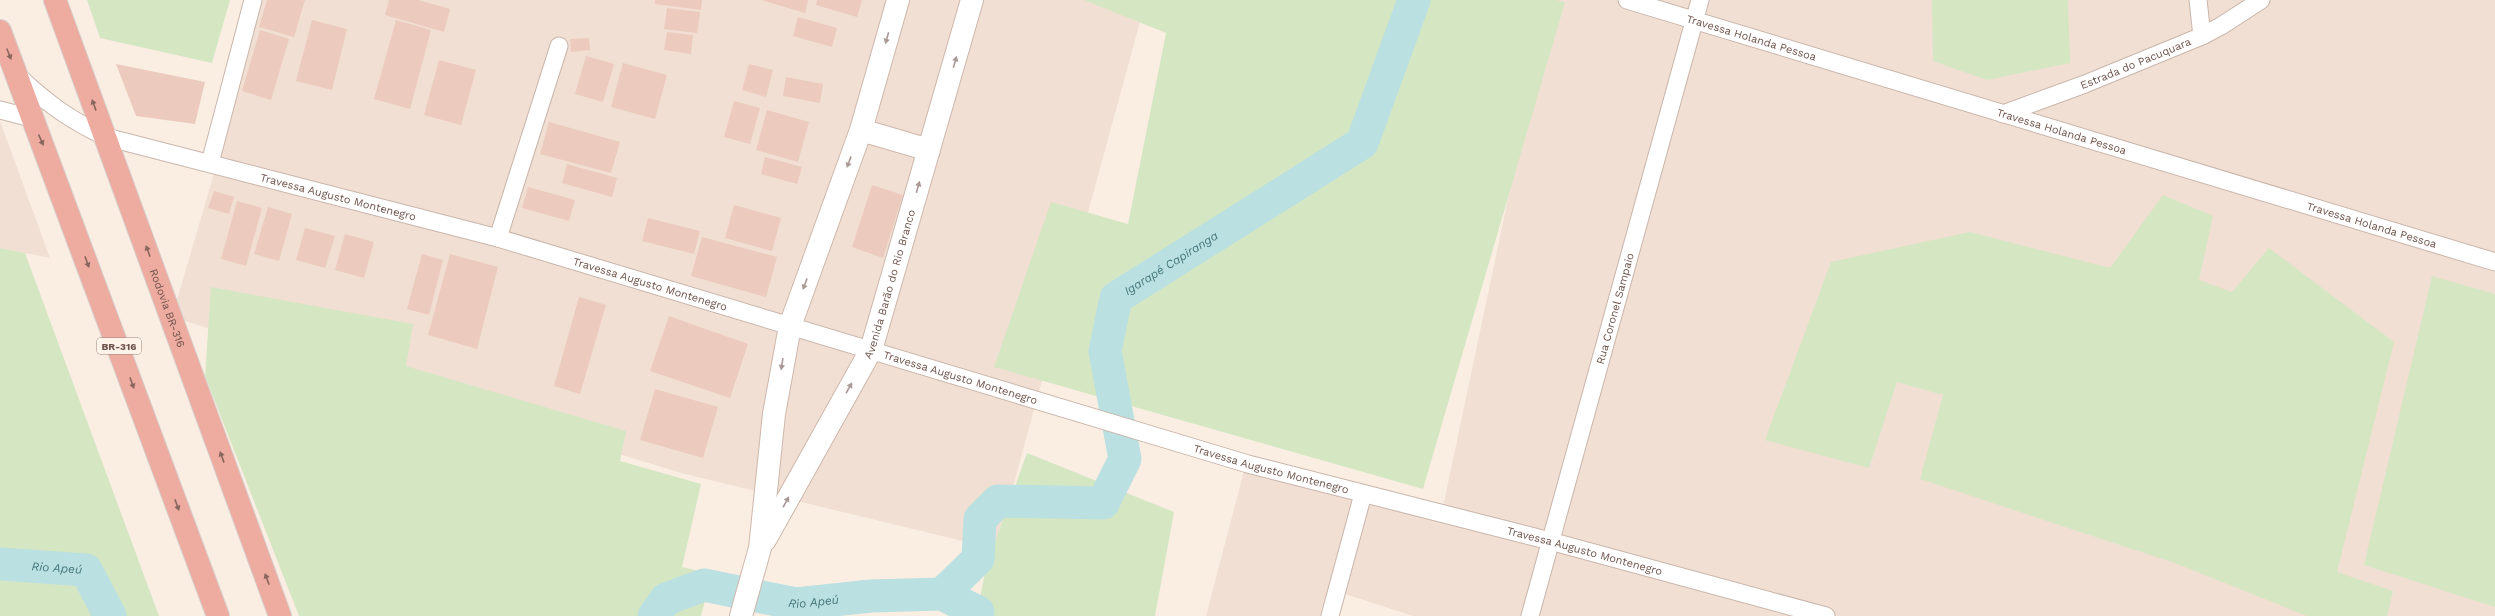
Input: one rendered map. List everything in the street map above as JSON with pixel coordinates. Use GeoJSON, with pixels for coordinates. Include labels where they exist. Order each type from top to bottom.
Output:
{"type":"FeatureCollection","features":[{"type":"Feature","properties":{"kind":"highway","name":"Rodovia BR-316"},"geometry":{"type":"LineString","coordinates":[[56,0],[280,616]]}},
{"type":"Feature","properties":{"kind":"highway","name":"BR-316"},"geometry":{"type":"LineString","coordinates":[[0,31],[19,77],[31,118],[52,165],[218,616]]}},
{"type":"Feature","properties":{"kind":"main road","name":"Avenida Barão do Rio Branco"},"geometry":{"type":"LineString","coordinates":[[742,613],[758,558],[774,414],[790,326],[861,130],[898,0]]}},
{"type":"Feature","properties":{"kind":"main road","name":"Avenida Barão do Rio Branco"},"geometry":{"type":"LineString","coordinates":[[758,558],[871,350],[972,0]]}},
{"type":"Feature","properties":{"kind":"main road"},"geometry":{"type":"LineString","coordinates":[[861,130],[929,150]]}},
{"type":"Feature","properties":{"kind":"street"},"geometry":{"type":"LineString","coordinates":[[210,162],[253,0]]}},
{"type":"Feature","properties":{"kind":"street","name":"Travessa Holanda Pessoa"},"geometry":{"type":"LineString","coordinates":[[1627,0],[2495,262]]}},
{"type":"Feature","properties":{"kind":"street","name":"Rua Coronel Sampaio"},"geometry":{"type":"LineString","coordinates":[[1530,616],[1700,0]]}},
{"type":"Feature","properties":{"kind":"street"},"geometry":{"type":"LineString","coordinates":[[2198,0],[2202,36]]}},
{"type":"Feature","properties":{"kind":"street","name":"Estrada do Pacuquara"},"geometry":{"type":"LineString","coordinates":[[2003,114],[2085,84],[2202,36],[2221,26],[2261,0]]}},
{"type":"Feature","properties":{"kind":"street"},"geometry":{"type":"LineString","coordinates":[[498,238],[559,46]]}},
{"type":"Feature","properties":{"kind":"street","name":"Travessa Augusto Montenegro"},"geometry":{"type":"LineString","coordinates":[[19,77],[44,101],[74,122],[106,137],[210,162],[498,238],[1248,464],[1550,541],[1826,616]]}},
{"type":"Feature","properties":{"kind":"street"},"geometry":{"type":"LineString","coordinates":[[0,110],[31,118]]}},
{"type":"Feature","properties":{"kind":"street"},"geometry":{"type":"LineString","coordinates":[[1330,616],[1363,494]]}},
{"type":"Feature","properties":{"kind":"shaded area"},"geometry":{"type":"Polygon","coordinates":[[[260,0],[1146,0],[996,549],[681,473],[172,317],[215,170],[260,0]]]}},
{"type":"Feature","properties":{"kind":"shaded area"},"geometry":{"type":"Polygon","coordinates":[[[1550,0],[2495,0],[2495,616],[1413,616],[1345,594],[1338,616],[1206,616],[1245,467],[1440,521],[1550,0]]]}},
{"type":"Feature","properties":{"kind":"shaded area"},"geometry":{"type":"Polygon","coordinates":[[[0,121],[50,258],[0,248],[0,121]]]}},
{"type":"Feature","properties":{"kind":"green space"},"geometry":{"type":"Polygon","coordinates":[[[87,0],[230,0],[212,63],[100,38],[87,0]]]}},
{"type":"Feature","properties":{"kind":"green space"},"geometry":{"type":"Polygon","coordinates":[[[1084,0],[1556,0],[1565,2],[1423,489],[994,367],[1051,202],[1128,224],[1166,33],[1084,0]]]}},
{"type":"Feature","properties":{"kind":"green space"},"geometry":{"type":"Polygon","coordinates":[[[1932,0],[2068,0],[2070,63],[1987,80],[1933,61],[1932,0]]]}},
{"type":"Feature","properties":{"kind":"green space"},"geometry":{"type":"Polygon","coordinates":[[[2163,195],[2213,216],[2199,280],[2232,292],[2269,248],[2394,342],[2337,572],[2393,591],[2387,616],[2307,616],[2175,563],[1920,479],[1943,395],[1897,382],[1869,468],[1765,440],[1831,262],[1970,232],[2110,268],[2163,195]]]}},
{"type":"Feature","properties":{"kind":"green space"},"geometry":{"type":"Polygon","coordinates":[[[0,248],[25,253],[159,616],[0,616],[0,248]]]}},
{"type":"Feature","properties":{"kind":"green space"},"geometry":{"type":"Polygon","coordinates":[[[2432,276],[2495,294],[2495,607],[2364,565],[2432,276]]]}},
{"type":"Feature","properties":{"kind":"green space"},"geometry":{"type":"Polygon","coordinates":[[[211,287],[413,324],[406,366],[626,431],[620,461],[701,484],[682,567],[712,574],[701,616],[299,616],[205,376],[211,287]]]}},
{"type":"Feature","properties":{"kind":"green space"},"geometry":{"type":"Polygon","coordinates":[[[1027,453],[1174,512],[1155,616],[976,616],[987,564],[1027,453]]]}},
{"type":"Feature","properties":{"kind":"building"},"geometry":{"type":"Polygon","coordinates":[[[267,0],[305,0],[294,37],[259,27],[267,0]]]}},
{"type":"Feature","properties":{"kind":"building"},"geometry":{"type":"Polygon","coordinates":[[[389,0],[418,0],[450,9],[444,32],[385,15],[389,0]]]}},
{"type":"Feature","properties":{"kind":"building"},"geometry":{"type":"Polygon","coordinates":[[[655,0],[702,0],[701,10],[655,4],[655,0]]]}},
{"type":"Feature","properties":{"kind":"building"},"geometry":{"type":"Polygon","coordinates":[[[761,0],[808,0],[805,13],[761,0]]]}},
{"type":"Feature","properties":{"kind":"building"},"geometry":{"type":"Polygon","coordinates":[[[817,0],[862,0],[857,17],[816,5],[817,0]]]}},
{"type":"Feature","properties":{"kind":"building"},"geometry":{"type":"Polygon","coordinates":[[[667,8],[700,12],[697,33],[664,29],[667,8]]]}},
{"type":"Feature","properties":{"kind":"building"},"geometry":{"type":"Polygon","coordinates":[[[798,17],[837,28],[832,47],[793,36],[798,17]]]}},
{"type":"Feature","properties":{"kind":"building"},"geometry":{"type":"Polygon","coordinates":[[[312,20],[347,29],[332,90],[296,81],[312,20]]]}},
{"type":"Feature","properties":{"kind":"building"},"geometry":{"type":"Polygon","coordinates":[[[396,20],[431,30],[410,109],[374,99],[396,20]]]}},
{"type":"Feature","properties":{"kind":"building"},"geometry":{"type":"Polygon","coordinates":[[[260,30],[289,39],[271,100],[242,91],[260,30]]]}},
{"type":"Feature","properties":{"kind":"building"},"geometry":{"type":"Polygon","coordinates":[[[667,32],[693,35],[691,54],[664,50],[667,32]]]}},
{"type":"Feature","properties":{"kind":"building"},"geometry":{"type":"Polygon","coordinates":[[[589,38],[590,50],[571,52],[570,39],[589,38]]]}},
{"type":"Feature","properties":{"kind":"building"},"geometry":{"type":"Polygon","coordinates":[[[586,56],[614,64],[603,102],[575,94],[586,56]]]}},
{"type":"Feature","properties":{"kind":"building"},"geometry":{"type":"Polygon","coordinates":[[[439,60],[476,70],[461,125],[424,115],[439,60]]]}},
{"type":"Feature","properties":{"kind":"building"},"geometry":{"type":"Polygon","coordinates":[[[623,63],[667,75],[655,119],[611,107],[623,63]]]}},
{"type":"Feature","properties":{"kind":"building"},"geometry":{"type":"Polygon","coordinates":[[[116,64],[205,82],[195,124],[136,116],[116,64]]]}},
{"type":"Feature","properties":{"kind":"building"},"geometry":{"type":"Polygon","coordinates":[[[749,64],[773,70],[766,97],[742,90],[749,64]]]}},
{"type":"Feature","properties":{"kind":"building"},"geometry":{"type":"Polygon","coordinates":[[[786,77],[823,84],[820,103],[783,96],[786,77]]]}},
{"type":"Feature","properties":{"kind":"building"},"geometry":{"type":"Polygon","coordinates":[[[734,101],[760,108],[750,144],[724,137],[734,101]]]}},
{"type":"Feature","properties":{"kind":"building"},"geometry":{"type":"Polygon","coordinates":[[[767,110],[809,122],[798,162],[756,150],[767,110]]]}},
{"type":"Feature","properties":{"kind":"building"},"geometry":{"type":"Polygon","coordinates":[[[549,122],[620,142],[611,173],[540,154],[549,122]]]}},
{"type":"Feature","properties":{"kind":"building"},"geometry":{"type":"Polygon","coordinates":[[[765,157],[802,167],[797,184],[761,174],[765,157]]]}},
{"type":"Feature","properties":{"kind":"building"},"geometry":{"type":"Polygon","coordinates":[[[567,164],[617,178],[612,197],[562,183],[567,164]]]}},
{"type":"Feature","properties":{"kind":"building"},"geometry":{"type":"Polygon","coordinates":[[[872,185],[903,195],[883,258],[852,247],[872,185]]]}},
{"type":"Feature","properties":{"kind":"building"},"geometry":{"type":"Polygon","coordinates":[[[528,187],[575,200],[569,221],[522,208],[528,187]]]}},
{"type":"Feature","properties":{"kind":"building"},"geometry":{"type":"Polygon","coordinates":[[[214,191],[234,197],[229,214],[208,208],[214,191]]]}},
{"type":"Feature","properties":{"kind":"building"},"geometry":{"type":"Polygon","coordinates":[[[237,201],[262,208],[246,266],[221,259],[237,201]]]}},
{"type":"Feature","properties":{"kind":"building"},"geometry":{"type":"Polygon","coordinates":[[[734,205],[781,218],[772,251],[725,238],[734,205]]]}},
{"type":"Feature","properties":{"kind":"building"},"geometry":{"type":"Polygon","coordinates":[[[268,207],[292,214],[279,261],[254,254],[268,207]]]}},
{"type":"Feature","properties":{"kind":"building"},"geometry":{"type":"Polygon","coordinates":[[[648,218],[700,231],[694,254],[642,241],[648,218]]]}},
{"type":"Feature","properties":{"kind":"building"},"geometry":{"type":"Polygon","coordinates":[[[305,228],[335,236],[325,268],[296,260],[305,228]]]}},
{"type":"Feature","properties":{"kind":"building"},"geometry":{"type":"Polygon","coordinates":[[[345,234],[374,242],[364,278],[335,270],[345,234]]]}},
{"type":"Feature","properties":{"kind":"building"},"geometry":{"type":"Polygon","coordinates":[[[702,237],[777,257],[766,297],[691,276],[702,237]]]}},
{"type":"Feature","properties":{"kind":"building"},"geometry":{"type":"Polygon","coordinates":[[[422,254],[443,260],[429,315],[407,309],[422,254]]]}},
{"type":"Feature","properties":{"kind":"building"},"geometry":{"type":"Polygon","coordinates":[[[450,254],[498,267],[477,349],[428,335],[450,254]]]}},
{"type":"Feature","properties":{"kind":"building"},"geometry":{"type":"Polygon","coordinates":[[[579,297],[606,305],[580,394],[554,386],[579,297]]]}},
{"type":"Feature","properties":{"kind":"building"},"geometry":{"type":"Polygon","coordinates":[[[669,316],[748,344],[730,398],[650,371],[669,316]]]}},
{"type":"Feature","properties":{"kind":"building"},"geometry":{"type":"Polygon","coordinates":[[[655,389],[718,407],[703,458],[640,440],[655,389]]]}},
{"type":"Feature","properties":{"kind":"waterway","name":"Igarapé Capiranga"},"geometry":{"type":"LineString","coordinates":[[942,594],[978,559],[980,519],[998,501],[1103,503],[1125,459],[1105,351],[1116,298],[1362,143],[1414,0]]}},
{"type":"Feature","properties":{"kind":"waterway","name":"Rio Apeú"},"geometry":{"type":"LineString","coordinates":[[0,564],[86,570],[110,616]]}},
{"type":"Feature","properties":{"kind":"waterway","name":"Rio Apeú"},"geometry":{"type":"LineString","coordinates":[[654,616],[666,599],[704,585],[796,604],[871,596],[942,594],[978,612],[977,616]]}}]}
